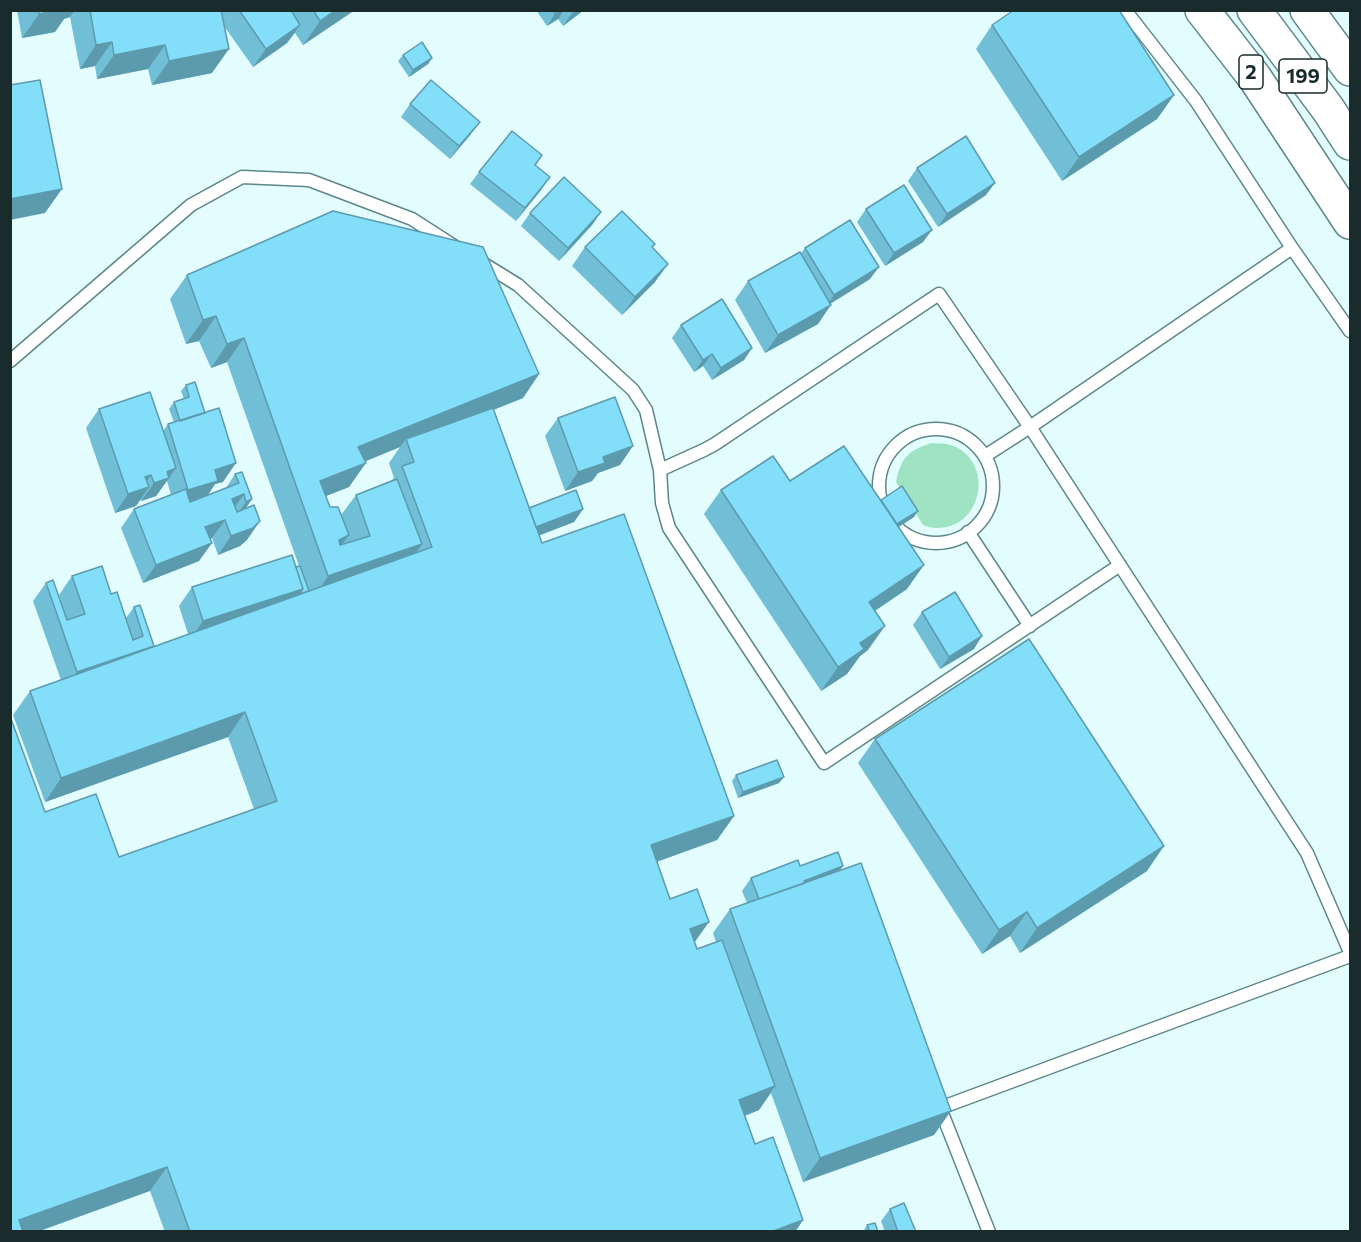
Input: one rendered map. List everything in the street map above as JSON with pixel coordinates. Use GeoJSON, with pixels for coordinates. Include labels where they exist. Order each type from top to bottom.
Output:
{"type":"FeatureCollection","features":[{"type":"Feature","properties":{"kind":"highway","name":"2"},"geometry":{"type":"LineString","coordinates":[[1202,10],[1255,78],[1350,222]]}},
{"type":"Feature","properties":{"kind":"highway","name":"199"},"geometry":{"type":"LineString","coordinates":[[1254,10],[1350,143]]}},
{"type":"Feature","properties":{"kind":"highway","name":"199"},"geometry":{"type":"LineString","coordinates":[[1307,10],[1350,69]]}},
{"type":"Feature","properties":{"kind":"lane"},"geometry":{"type":"LineString","coordinates":[[1125,10],[1196,101],[1350,332]]}},
{"type":"Feature","properties":{"kind":"lane"},"geometry":{"type":"LineString","coordinates":[[10,361],[191,205],[242,177],[309,180],[412,219],[518,285],[633,390],[645,410],[660,470],[662,502],[669,528],[824,763],[1120,565]]}},
{"type":"Feature","properties":{"kind":"lane"},"geometry":{"type":"LineString","coordinates":[[985,456],[1292,248]]}},
{"type":"Feature","properties":{"kind":"lane"},"geometry":{"type":"LineString","coordinates":[[660,470],[715,444],[939,294],[1030,427],[1308,853],[1350,951]]}},
{"type":"Feature","properties":{"kind":"lane"},"geometry":{"type":"LineString","coordinates":[[938,429],[956,433],[973,442],[985,456],[992,474],[993,493],[988,511],[976,527],[968,532],[961,538],[942,543],[923,542],[906,534],[892,522],[883,505],[879,487],[882,469],[890,452],[903,439],[920,431],[938,429]]}},
{"type":"Feature","properties":{"kind":"lane"},"geometry":{"type":"LineString","coordinates":[[968,532],[1030,626]]}},
{"type":"Feature","properties":{"kind":"lane"},"geometry":{"type":"LineString","coordinates":[[989,1232],[940,1108],[1350,956]]}},
{"type":"Feature","properties":{"kind":"green space"},"geometry":{"type":"Polygon","coordinates":[[[932,443],[947,444],[962,451],[973,462],[978,476],[978,490],[974,505],[966,517],[953,525],[936,528],[923,525],[896,482],[900,467],[907,456],[932,443]]]}},
{"type":"Feature","properties":{"kind":"building"},"geometry":{"type":"Polygon","coordinates":[[[38,10],[57,10],[39,14],[38,10]]]}},
{"type":"Feature","properties":{"kind":"building"},"geometry":{"type":"Polygon","coordinates":[[[90,10],[221,10],[229,49],[169,61],[165,45],[114,55],[112,42],[96,45],[90,10]]]}},
{"type":"Feature","properties":{"kind":"building"},"geometry":{"type":"Polygon","coordinates":[[[239,10],[291,10],[300,25],[266,49],[239,10]]]}},
{"type":"Feature","properties":{"kind":"building"},"geometry":{"type":"Polygon","coordinates":[[[313,10],[336,10],[320,21],[313,10]]]}},
{"type":"Feature","properties":{"kind":"building"},"geometry":{"type":"Polygon","coordinates":[[[1014,10],[1119,10],[1174,95],[1079,157],[992,25],[1014,10]]]}},
{"type":"Feature","properties":{"kind":"building"},"geometry":{"type":"Polygon","coordinates":[[[422,42],[432,58],[413,70],[403,55],[422,42]]]}},
{"type":"Feature","properties":{"kind":"building"},"geometry":{"type":"Polygon","coordinates":[[[40,80],[62,189],[10,199],[10,85],[40,80]]]}},
{"type":"Feature","properties":{"kind":"building"},"geometry":{"type":"Polygon","coordinates":[[[431,80],[480,122],[459,146],[410,104],[431,80]]]}},
{"type":"Feature","properties":{"kind":"building"},"geometry":{"type":"Polygon","coordinates":[[[512,131],[542,155],[535,165],[550,177],[525,208],[479,172],[512,131]]]}},
{"type":"Feature","properties":{"kind":"building"},"geometry":{"type":"Polygon","coordinates":[[[966,136],[995,183],[947,214],[917,168],[966,136]]]}},
{"type":"Feature","properties":{"kind":"building"},"geometry":{"type":"Polygon","coordinates":[[[564,177],[601,212],[568,248],[530,213],[564,177]]]}},
{"type":"Feature","properties":{"kind":"building"},"geometry":{"type":"Polygon","coordinates":[[[904,185],[932,230],[894,253],[866,209],[904,185]]]}},
{"type":"Feature","properties":{"kind":"building"},"geometry":{"type":"Polygon","coordinates":[[[333,211],[483,247],[539,374],[358,447],[366,463],[320,481],[330,507],[338,507],[349,535],[339,540],[340,545],[370,536],[356,495],[397,479],[422,544],[328,576],[244,338],[227,344],[216,316],[203,320],[187,275],[333,211]]]}},
{"type":"Feature","properties":{"kind":"building"},"geometry":{"type":"Polygon","coordinates":[[[622,211],[655,244],[652,247],[668,264],[635,297],[585,247],[622,211]]]}},
{"type":"Feature","properties":{"kind":"building"},"geometry":{"type":"Polygon","coordinates":[[[850,220],[879,267],[834,295],[805,248],[850,220]]]}},
{"type":"Feature","properties":{"kind":"building"},"geometry":{"type":"Polygon","coordinates":[[[800,252],[831,305],[778,335],[748,281],[800,252]]]}},
{"type":"Feature","properties":{"kind":"building"},"geometry":{"type":"Polygon","coordinates":[[[722,299],[752,348],[721,368],[712,354],[703,360],[681,325],[722,299]]]}},
{"type":"Feature","properties":{"kind":"building"},"geometry":{"type":"Polygon","coordinates":[[[195,382],[205,413],[180,421],[174,402],[189,397],[186,385],[195,382]]]}},
{"type":"Feature","properties":{"kind":"building"},"geometry":{"type":"Polygon","coordinates":[[[150,392],[176,468],[167,472],[169,478],[154,483],[151,475],[145,477],[149,487],[128,494],[99,409],[150,392]]]}},
{"type":"Feature","properties":{"kind":"building"},"geometry":{"type":"Polygon","coordinates":[[[615,397],[633,446],[603,457],[605,463],[578,472],[558,418],[615,397]]]}},
{"type":"Feature","properties":{"kind":"building"},"geometry":{"type":"Polygon","coordinates":[[[219,408],[236,463],[215,470],[218,481],[188,490],[168,424],[219,408]]]}},
{"type":"Feature","properties":{"kind":"building"},"geometry":{"type":"Polygon","coordinates":[[[493,408],[542,543],[624,514],[734,816],[651,845],[670,899],[697,889],[709,922],[690,929],[697,949],[722,940],[775,1086],[739,1100],[755,1144],[773,1137],[803,1220],[771,1232],[190,1232],[167,1167],[19,1220],[23,1232],[10,1232],[10,716],[45,812],[96,794],[119,857],[277,801],[245,712],[61,778],[30,691],[432,547],[402,466],[414,462],[406,439],[493,408]]]}},
{"type":"Feature","properties":{"kind":"building"},"geometry":{"type":"Polygon","coordinates":[[[844,446],[924,565],[869,602],[885,626],[860,643],[864,649],[838,667],[721,490],[773,456],[790,481],[844,446]]]}},
{"type":"Feature","properties":{"kind":"building"},"geometry":{"type":"Polygon","coordinates":[[[242,472],[252,499],[246,502],[244,494],[232,499],[237,512],[254,505],[260,521],[253,528],[231,536],[225,520],[205,527],[212,543],[156,565],[134,509],[186,489],[190,502],[239,483],[235,474],[242,472]]]}},
{"type":"Feature","properties":{"kind":"building"},"geometry":{"type":"Polygon","coordinates":[[[902,486],[918,511],[897,524],[881,500],[902,486]]]}},
{"type":"Feature","properties":{"kind":"building"},"geometry":{"type":"Polygon","coordinates":[[[576,490],[583,509],[536,527],[529,508],[576,490]]]}},
{"type":"Feature","properties":{"kind":"building"},"geometry":{"type":"Polygon","coordinates":[[[292,555],[303,589],[203,621],[192,587],[292,555]]]}},
{"type":"Feature","properties":{"kind":"building"},"geometry":{"type":"Polygon","coordinates":[[[102,566],[111,594],[117,592],[133,640],[143,636],[134,607],[140,605],[154,646],[77,672],[46,583],[53,580],[67,620],[85,614],[72,576],[102,566]]]}},
{"type":"Feature","properties":{"kind":"building"},"geometry":{"type":"Polygon","coordinates":[[[300,566],[309,591],[299,594],[303,589],[296,567],[300,566]]]}},
{"type":"Feature","properties":{"kind":"building"},"geometry":{"type":"Polygon","coordinates":[[[955,592],[982,636],[949,657],[922,612],[955,592]]]}},
{"type":"Feature","properties":{"kind":"building"},"geometry":{"type":"Polygon","coordinates":[[[1029,639],[1164,846],[1037,928],[1027,912],[999,930],[875,739],[1029,639]]]}},
{"type":"Feature","properties":{"kind":"building"},"geometry":{"type":"Polygon","coordinates":[[[777,760],[784,777],[743,792],[736,775],[777,760]]]}},
{"type":"Feature","properties":{"kind":"building"},"geometry":{"type":"Polygon","coordinates":[[[838,852],[843,866],[804,881],[805,883],[759,899],[751,878],[798,860],[800,866],[838,852]]]}},
{"type":"Feature","properties":{"kind":"building"},"geometry":{"type":"Polygon","coordinates":[[[861,863],[951,1111],[820,1158],[730,909],[861,863]]]}},
{"type":"Feature","properties":{"kind":"building"},"geometry":{"type":"Polygon","coordinates":[[[904,1203],[916,1232],[898,1232],[890,1209],[904,1203]]]}},
{"type":"Feature","properties":{"kind":"building"},"geometry":{"type":"Polygon","coordinates":[[[875,1223],[878,1232],[870,1232],[867,1225],[875,1223]]]}}]}
